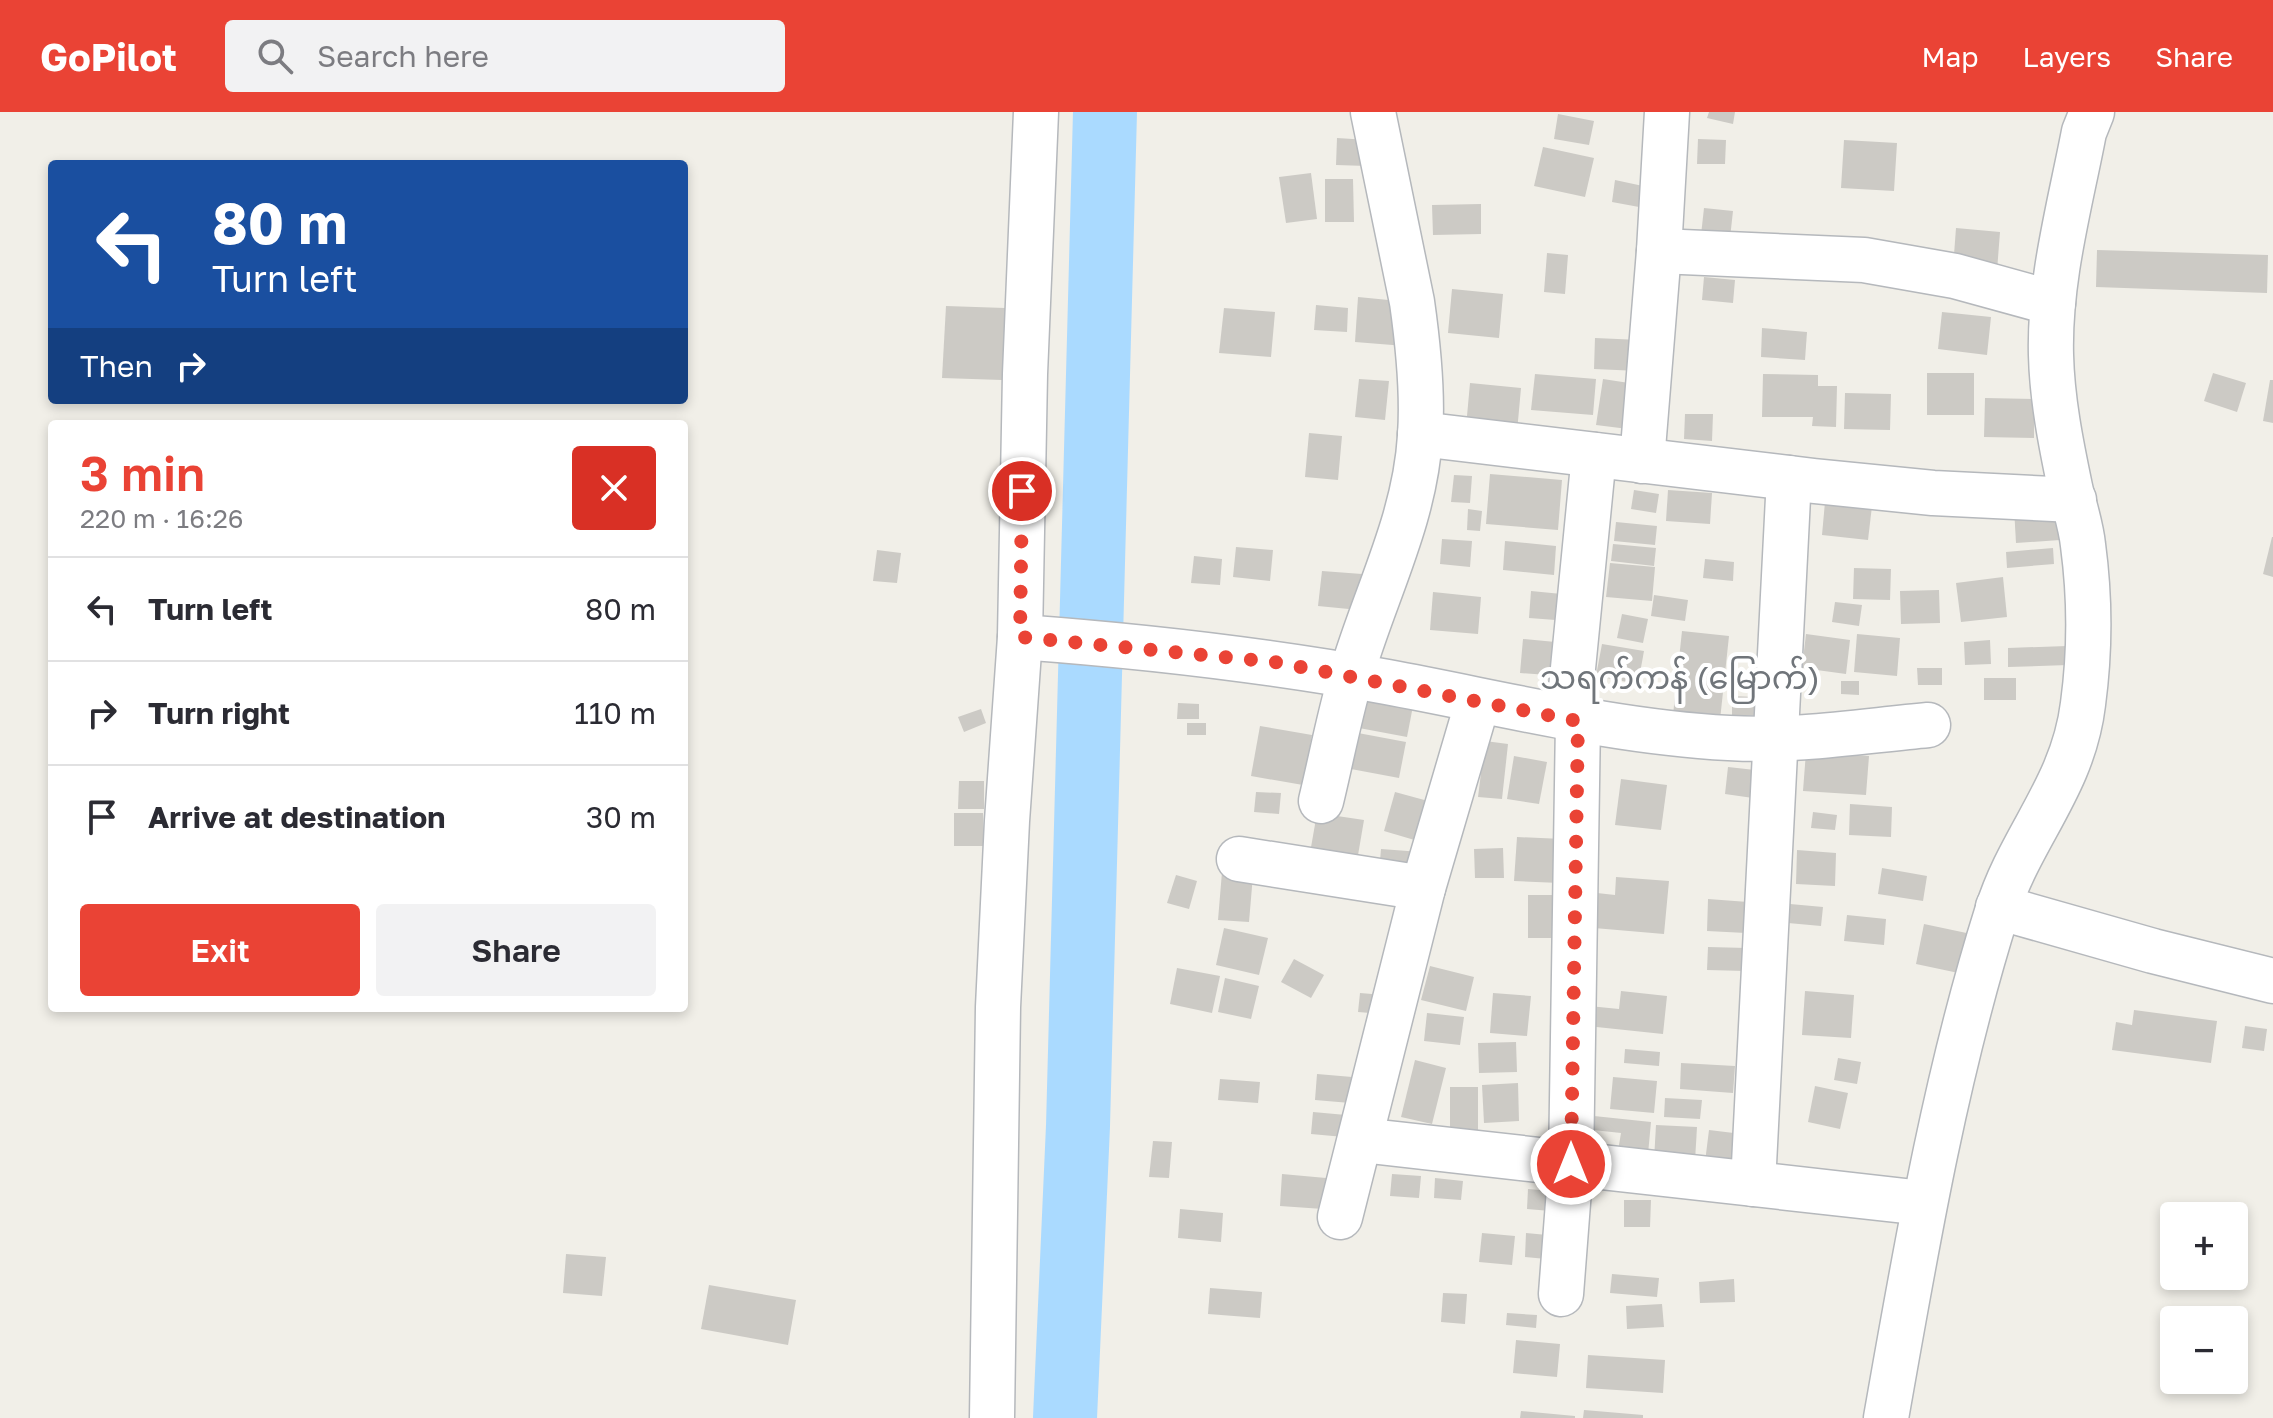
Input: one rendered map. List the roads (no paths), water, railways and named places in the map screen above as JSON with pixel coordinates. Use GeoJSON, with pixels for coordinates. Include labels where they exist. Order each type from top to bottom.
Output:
{"type":"FeatureCollection","features":[{"type":"Feature","properties":{"kind":"street"},"geometry":{"type":"LineString","coordinates":[[992,1418],[998,1007],[1034,638],[1025,374],[1036,112]]}},
{"type":"Feature","properties":{"kind":"street"},"geometry":{"type":"LineString","coordinates":[[1321,801],[1352,676],[1409,504],[1420,434],[1412,302],[1373,112]]}},
{"type":"Feature","properties":{"kind":"street"},"geometry":{"type":"LineString","coordinates":[[1642,461],[1667,112]]}},
{"type":"Feature","properties":{"kind":"street"},"geometry":{"type":"LineString","coordinates":[[1886,1418],[1923,1203],[1980,971],[1998,907],[2070,762],[2083,705],[2088,592],[2083,542],[2055,405],[2051,355],[2053,303],[2084,132],[2092,112]]}},
{"type":"Feature","properties":{"kind":"street"},"geometry":{"type":"LineString","coordinates":[[1659,251],[1864,260],[1955,276],[2053,303]]}},
{"type":"Feature","properties":{"kind":"street"},"geometry":{"type":"LineString","coordinates":[[1420,434],[1933,493],[2074,500]]}},
{"type":"Feature","properties":{"kind":"street"},"geometry":{"type":"LineString","coordinates":[[1561,1294],[1571,1164],[1573,720],[1594,455]]}},
{"type":"Feature","properties":{"kind":"street"},"geometry":{"type":"LineString","coordinates":[[1753,1184],[1789,478]]}},
{"type":"Feature","properties":{"kind":"street"},"geometry":{"type":"LineString","coordinates":[[1034,638],[1275,662],[1573,720],[1726,738],[1774,740],[1928,725]]}},
{"type":"Feature","properties":{"kind":"street"},"geometry":{"type":"LineString","coordinates":[[1340,1217],[1423,888],[1478,701]]}},
{"type":"Feature","properties":{"kind":"street"},"geometry":{"type":"LineString","coordinates":[[1239,859],[1423,888]]}},
{"type":"Feature","properties":{"kind":"street"},"geometry":{"type":"LineString","coordinates":[[1998,907],[2137,947],[2273,981]]}},
{"type":"Feature","properties":{"kind":"street"},"geometry":{"type":"LineString","coordinates":[[1361,1140],[1923,1203]]}},
{"type":"Feature","properties":{"kind":"waterway"},"geometry":{"type":"LineString","coordinates":[[1065,1418],[1078,1126],[1105,112]]}},
{"type":"Feature","properties":{"kind":"district","name":"သရက်ကန် (မြောက်)"},"geometry":{"type":"Point","coordinates":[1680,678]}}]}
